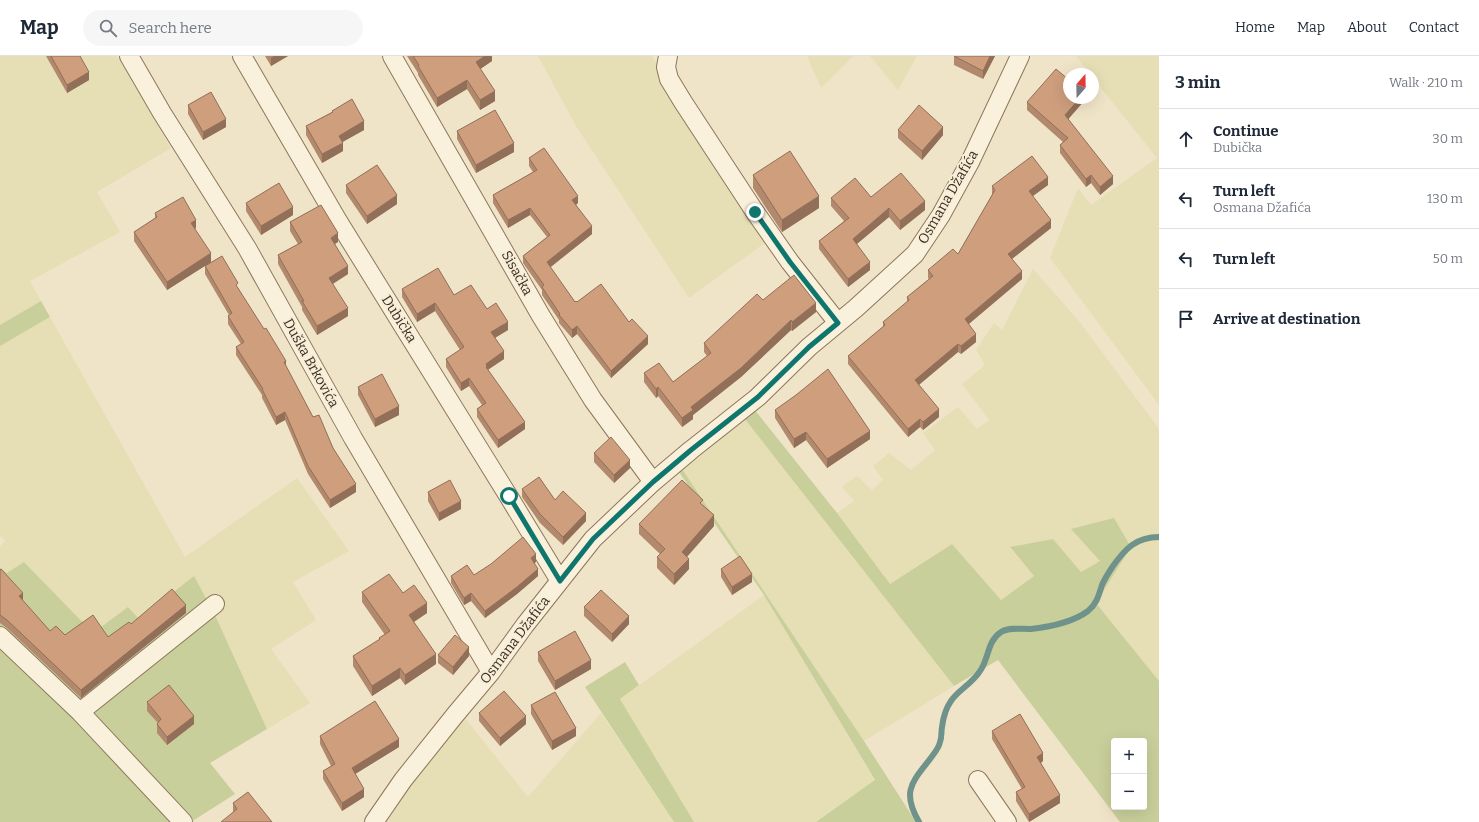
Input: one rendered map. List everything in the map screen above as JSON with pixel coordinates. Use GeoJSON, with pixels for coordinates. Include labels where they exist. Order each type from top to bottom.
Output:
{"type":"FeatureCollection","features":[{"type":"Feature","properties":{"kind":"street","name":"Duška Brkovića"},"geometry":{"type":"LineString","coordinates":[[129,56],[162,113],[246,248],[354,438],[491,672]]}},
{"type":"Feature","properties":{"kind":"street","name":"Dubička"},"geometry":{"type":"LineString","coordinates":[[242,56],[338,221],[509,496],[560,581]]}},
{"type":"Feature","properties":{"kind":"street","name":"Sisačka"},"geometry":{"type":"LineString","coordinates":[[392,56],[541,316],[593,400],[653,482]]}},
{"type":"Feature","properties":{"kind":"street"},"geometry":{"type":"LineString","coordinates":[[668,56],[666,67],[669,79],[683,102],[790,262],[838,323]]}},
{"type":"Feature","properties":{"kind":"street","name":"Osmana Džafića"},"geometry":{"type":"LineString","coordinates":[[374,822],[403,780],[491,672],[525,625],[593,539],[653,482],[758,397],[809,347],[915,254],[941,215],[970,162],[1020,56]]}},
{"type":"Feature","properties":{"kind":"street"},"geometry":{"type":"LineString","coordinates":[[80,712],[215,604]]}},
{"type":"Feature","properties":{"kind":"street"},"geometry":{"type":"LineString","coordinates":[[0,636],[80,712],[183,822]]}},
{"type":"Feature","properties":{"kind":"street"},"geometry":{"type":"LineString","coordinates":[[978,780],[1007,822]]}},
{"type":"Feature","properties":{"kind":"shaded area"},"geometry":{"type":"Polygon","coordinates":[[[0,56],[117,56],[171,148],[97,192],[120,232],[30,281],[41,301],[0,325],[0,56]]]}},
{"type":"Feature","properties":{"kind":"shaded area"},"geometry":{"type":"Polygon","coordinates":[[[538,56],[652,56],[766,242],[689,298],[576,126],[538,56]]]}},
{"type":"Feature","properties":{"kind":"shaded area"},"geometry":{"type":"Polygon","coordinates":[[[807,56],[853,56],[821,88],[807,56]]]}},
{"type":"Feature","properties":{"kind":"shaded area"},"geometry":{"type":"Polygon","coordinates":[[[870,56],[917,56],[898,90],[870,56]]]}},
{"type":"Feature","properties":{"kind":"shaded area"},"geometry":{"type":"Polygon","coordinates":[[[1076,56],[1159,56],[1159,405],[1050,258],[1078,188],[1091,205],[1157,158],[1099,86],[1099,68],[1085,68],[1076,56]]]}},
{"type":"Feature","properties":{"kind":"shaded area"},"geometry":{"type":"Polygon","coordinates":[[[1033,269],[1079,321],[1159,429],[1159,681],[1096,603],[1131,547],[1071,529],[1100,561],[1081,572],[1053,539],[1010,548],[1034,576],[1001,600],[952,544],[890,584],[837,513],[854,501],[842,487],[857,476],[872,490],[883,480],[873,466],[889,453],[911,470],[935,450],[923,433],[958,407],[977,429],[989,420],[962,384],[985,365],[976,350],[994,323],[1002,330],[1033,269]]]}},
{"type":"Feature","properties":{"kind":"shaded area"},"geometry":{"type":"Polygon","coordinates":[[[50,317],[185,557],[297,478],[349,551],[293,582],[316,620],[271,649],[310,703],[267,729],[214,613],[139,619],[93,633],[0,567],[0,546],[5,541],[0,536],[0,346],[50,317]]]}},
{"type":"Feature","properties":{"kind":"shaded area"},"geometry":{"type":"Polygon","coordinates":[[[744,418],[954,686],[864,741],[682,469],[744,418]]]}},
{"type":"Feature","properties":{"kind":"shaded area"},"geometry":{"type":"Polygon","coordinates":[[[764,595],[875,781],[816,822],[694,822],[620,699],[764,595]]]}},
{"type":"Feature","properties":{"kind":"shaded area"},"geometry":{"type":"Polygon","coordinates":[[[601,713],[674,822],[385,822],[400,799],[449,736],[465,718],[528,797],[601,713]]]}},
{"type":"Feature","properties":{"kind":"green space"},"geometry":{"type":"Polygon","coordinates":[[[41,301],[50,317],[0,346],[0,325],[41,301]]]}},
{"type":"Feature","properties":{"kind":"green space"},"geometry":{"type":"Polygon","coordinates":[[[754,409],[837,513],[890,584],[952,544],[1001,600],[1034,576],[1010,547],[1053,539],[1081,572],[1100,561],[1071,529],[1114,518],[1131,547],[1096,603],[1159,681],[1159,822],[1120,822],[998,660],[954,686],[744,418],[754,409]]]}},
{"type":"Feature","properties":{"kind":"green space"},"geometry":{"type":"Polygon","coordinates":[[[682,469],[864,741],[916,822],[816,822],[875,780],[764,595],[679,472],[682,469]]]}},
{"type":"Feature","properties":{"kind":"green space"},"geometry":{"type":"Polygon","coordinates":[[[24,562],[93,633],[128,607],[139,619],[194,576],[214,613],[267,729],[210,763],[235,794],[191,822],[0,822],[0,567],[7,573],[24,562]]]}},
{"type":"Feature","properties":{"kind":"green space"},"geometry":{"type":"Polygon","coordinates":[[[625,662],[639,685],[620,699],[694,822],[674,822],[585,687],[625,662]]]}},
{"type":"Feature","properties":{"kind":"building"},"geometry":{"type":"Polygon","coordinates":[[[51,56],[80,56],[89,72],[67,85],[51,56]]]}},
{"type":"Feature","properties":{"kind":"building"},"geometry":{"type":"Polygon","coordinates":[[[413,56],[485,56],[476,62],[495,91],[480,100],[467,80],[437,98],[413,56]]]}},
{"type":"Feature","properties":{"kind":"building"},"geometry":{"type":"Polygon","coordinates":[[[954,56],[990,56],[983,71],[954,56]]]}},
{"type":"Feature","properties":{"kind":"building"},"geometry":{"type":"Polygon","coordinates":[[[1056,69],[1063,75],[1063,104],[1075,104],[1065,115],[1113,176],[1100,187],[1091,175],[1086,179],[1060,145],[1068,138],[1027,102],[1056,69]]]}},
{"type":"Feature","properties":{"kind":"building"},"geometry":{"type":"Polygon","coordinates":[[[211,92],[226,119],[203,132],[188,105],[211,92]]]}},
{"type":"Feature","properties":{"kind":"building"},"geometry":{"type":"Polygon","coordinates":[[[352,99],[364,121],[339,136],[343,143],[322,154],[306,126],[333,112],[332,111],[352,99]]]}},
{"type":"Feature","properties":{"kind":"building"},"geometry":{"type":"Polygon","coordinates":[[[919,105],[943,127],[922,151],[898,130],[919,105]]]}},
{"type":"Feature","properties":{"kind":"building"},"geometry":{"type":"Polygon","coordinates":[[[495,110],[514,143],[476,165],[457,131],[495,110]]]}},
{"type":"Feature","properties":{"kind":"building"},"geometry":{"type":"Polygon","coordinates":[[[544,148],[578,196],[572,200],[592,226],[547,262],[575,302],[601,284],[629,322],[632,319],[648,336],[611,371],[577,326],[572,330],[559,315],[560,314],[542,287],[544,285],[523,256],[550,235],[530,208],[508,220],[493,195],[537,170],[529,158],[544,148]]]}},
{"type":"Feature","properties":{"kind":"building"},"geometry":{"type":"Polygon","coordinates":[[[790,151],[819,196],[782,220],[753,175],[790,151]]]}},
{"type":"Feature","properties":{"kind":"building"},"geometry":{"type":"Polygon","coordinates":[[[1032,156],[1048,177],[1029,191],[1051,220],[1008,254],[1022,271],[965,319],[976,334],[961,346],[958,344],[915,380],[939,409],[923,422],[920,419],[908,429],[848,356],[885,325],[883,322],[909,300],[907,297],[933,276],[928,270],[953,249],[958,254],[995,190],[992,186],[1032,156]]]}},
{"type":"Feature","properties":{"kind":"building"},"geometry":{"type":"Polygon","coordinates":[[[377,165],[397,195],[367,216],[346,185],[377,165]]]}},
{"type":"Feature","properties":{"kind":"building"},"geometry":{"type":"Polygon","coordinates":[[[901,173],[925,201],[900,221],[889,208],[853,239],[870,262],[848,279],[819,241],[849,218],[831,198],[855,178],[871,197],[901,173]]]}},
{"type":"Feature","properties":{"kind":"building"},"geometry":{"type":"Polygon","coordinates":[[[279,183],[293,207],[261,226],[246,203],[279,183]]]}},
{"type":"Feature","properties":{"kind":"building"},"geometry":{"type":"Polygon","coordinates":[[[183,197],[196,220],[191,223],[211,253],[167,282],[134,232],[157,217],[155,213],[183,197]]]}},
{"type":"Feature","properties":{"kind":"building"},"geometry":{"type":"Polygon","coordinates":[[[321,205],[338,233],[331,238],[348,266],[329,278],[348,308],[317,326],[278,255],[302,242],[290,222],[321,205]]]}},
{"type":"Feature","properties":{"kind":"building"},"geometry":{"type":"Polygon","coordinates":[[[222,256],[238,283],[236,285],[264,329],[266,328],[286,361],[284,362],[313,417],[319,415],[333,448],[356,484],[330,500],[308,466],[285,412],[276,417],[263,389],[236,347],[244,342],[228,316],[232,313],[205,266],[222,256]]]}},
{"type":"Feature","properties":{"kind":"building"},"geometry":{"type":"Polygon","coordinates":[[[438,268],[454,295],[471,285],[487,309],[496,303],[508,322],[491,332],[504,351],[486,364],[486,367],[525,422],[498,440],[477,409],[486,403],[469,378],[461,383],[446,359],[464,347],[435,303],[417,314],[402,289],[438,268]]]}},
{"type":"Feature","properties":{"kind":"building"},"geometry":{"type":"Polygon","coordinates":[[[794,275],[816,303],[792,322],[791,320],[741,368],[691,407],[693,410],[682,418],[658,387],[656,389],[644,373],[659,363],[673,382],[711,353],[704,343],[757,294],[763,300],[794,275]]]}},
{"type":"Feature","properties":{"kind":"building"},"geometry":{"type":"Polygon","coordinates":[[[828,369],[870,431],[827,459],[806,432],[794,439],[775,410],[828,369]]]}},
{"type":"Feature","properties":{"kind":"building"},"geometry":{"type":"Polygon","coordinates":[[[382,374],[399,406],[375,419],[358,387],[382,374]]]}},
{"type":"Feature","properties":{"kind":"building"},"geometry":{"type":"Polygon","coordinates":[[[611,437],[630,460],[614,475],[594,453],[611,437]]]}},
{"type":"Feature","properties":{"kind":"building"},"geometry":{"type":"Polygon","coordinates":[[[539,477],[555,500],[563,491],[586,513],[563,537],[540,514],[522,489],[539,477]]]}},
{"type":"Feature","properties":{"kind":"building"},"geometry":{"type":"Polygon","coordinates":[[[450,480],[461,501],[439,513],[428,492],[450,480]]]}},
{"type":"Feature","properties":{"kind":"building"},"geometry":{"type":"Polygon","coordinates":[[[682,480],[703,500],[700,503],[714,515],[682,552],[689,559],[674,574],[657,557],[665,549],[639,524],[682,480]]]}},
{"type":"Feature","properties":{"kind":"building"},"geometry":{"type":"Polygon","coordinates":[[[523,537],[536,554],[531,558],[538,569],[485,611],[471,593],[464,598],[451,576],[467,565],[474,575],[491,564],[523,537]]]}},
{"type":"Feature","properties":{"kind":"building"},"geometry":{"type":"Polygon","coordinates":[[[740,556],[752,574],[732,587],[721,569],[740,556]]]}},
{"type":"Feature","properties":{"kind":"building"},"geometry":{"type":"Polygon","coordinates":[[[1,569],[23,593],[19,596],[50,631],[56,626],[65,635],[93,615],[108,637],[129,622],[131,624],[172,589],[186,605],[81,690],[0,615],[1,569]]]}},
{"type":"Feature","properties":{"kind":"building"},"geometry":{"type":"Polygon","coordinates":[[[389,574],[403,593],[414,585],[427,603],[409,615],[436,654],[405,675],[400,668],[372,686],[353,656],[390,631],[362,592],[389,574]]]}},
{"type":"Feature","properties":{"kind":"building"},"geometry":{"type":"Polygon","coordinates":[[[601,590],[629,616],[612,634],[584,607],[601,590]]]}},
{"type":"Feature","properties":{"kind":"building"},"geometry":{"type":"Polygon","coordinates":[[[575,631],[591,660],[555,681],[538,652],[575,631]]]}},
{"type":"Feature","properties":{"kind":"building"},"geometry":{"type":"Polygon","coordinates":[[[455,635],[469,647],[453,667],[438,655],[455,635]]]}},
{"type":"Feature","properties":{"kind":"building"},"geometry":{"type":"Polygon","coordinates":[[[169,685],[194,716],[167,737],[157,724],[161,719],[147,702],[169,685]]]}},
{"type":"Feature","properties":{"kind":"building"},"geometry":{"type":"Polygon","coordinates":[[[504,691],[526,716],[500,738],[479,713],[504,691]]]}},
{"type":"Feature","properties":{"kind":"building"},"geometry":{"type":"Polygon","coordinates":[[[555,692],[576,728],[552,741],[531,705],[555,692]]]}},
{"type":"Feature","properties":{"kind":"building"},"geometry":{"type":"Polygon","coordinates":[[[375,701],[399,739],[352,768],[364,789],[342,803],[323,771],[335,764],[320,736],[375,701]]]}},
{"type":"Feature","properties":{"kind":"building"},"geometry":{"type":"Polygon","coordinates":[[[1020,714],[1043,753],[1037,757],[1060,795],[1029,814],[1016,792],[1025,787],[992,731],[1020,714]]]}},
{"type":"Feature","properties":{"kind":"building"},"geometry":{"type":"Polygon","coordinates":[[[248,792],[272,822],[221,822],[237,809],[233,803],[248,792]]]}},
{"type":"Feature","properties":{"kind":"waterway"},"geometry":{"type":"LineString","coordinates":[[919,822],[910,801],[912,786],[915,779],[939,746],[944,717],[949,704],[980,671],[996,636],[1008,629],[1031,629],[1045,627],[1068,621],[1082,615],[1094,605],[1107,575],[1117,560],[1127,549],[1144,539],[1159,537]]}},
{"type":"Feature","properties":{"kind":"route"},"geometry":{"type":"LineString","coordinates":[[509,496],[560,581],[593,539],[653,482],[758,397],[809,347],[838,323],[790,262],[755,212]]}}]}
